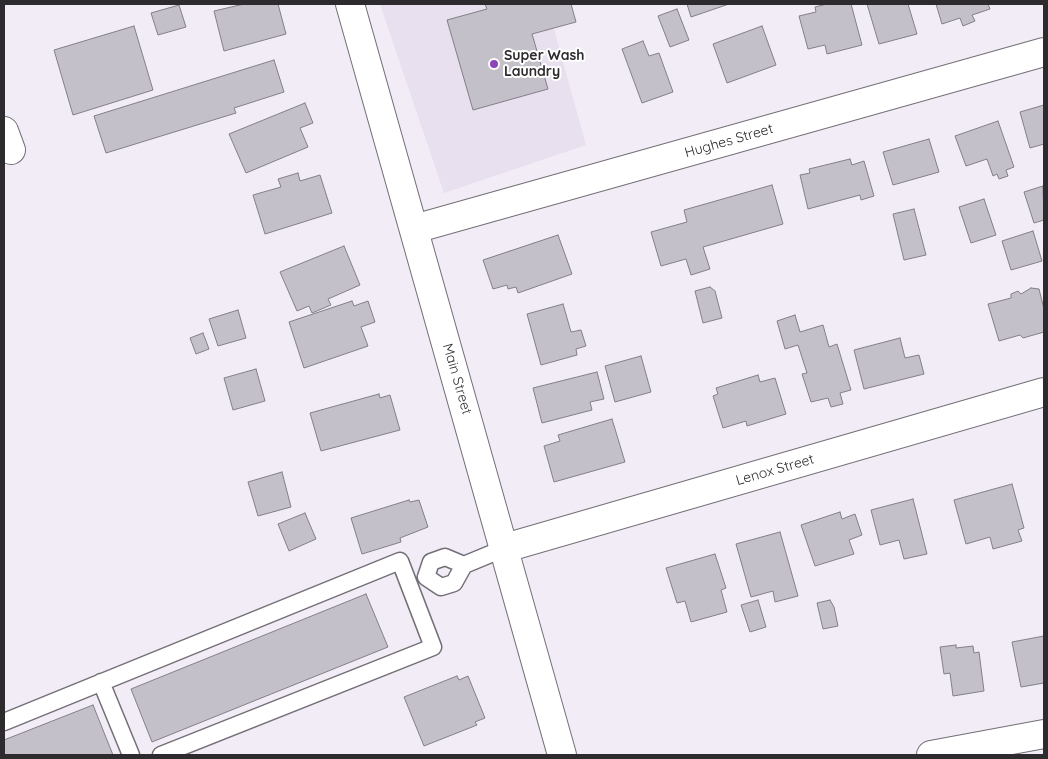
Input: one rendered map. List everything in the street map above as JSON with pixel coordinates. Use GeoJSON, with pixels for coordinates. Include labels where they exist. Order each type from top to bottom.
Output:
{"type":"FeatureCollection","features":[{"type":"Feature","properties":{"kind":"street","name":"Main Street"},"geometry":{"type":"LineString","coordinates":[[350,4],[562,755]]}},
{"type":"Feature","properties":{"kind":"street","name":"Hughes Street"},"geometry":{"type":"LineString","coordinates":[[414,229],[1044,52]]}},
{"type":"Feature","properties":{"kind":"street","name":"Lenox Street"},"geometry":{"type":"LineString","coordinates":[[505,548],[1044,392]]}},
{"type":"Feature","properties":{"kind":"street"},"geometry":{"type":"LineString","coordinates":[[931,755],[1044,734]]}},
{"type":"Feature","properties":{"kind":"lane"},"geometry":{"type":"LineString","coordinates":[[426,577],[441,587],[454,583],[464,565],[505,548]]}},
{"type":"Feature","properties":{"kind":"lane"},"geometry":{"type":"LineString","coordinates":[[426,577],[431,562],[445,557],[464,565]]}},
{"type":"Feature","properties":{"kind":"lane"},"geometry":{"type":"LineString","coordinates":[[4,722],[400,561],[433,647],[160,755]]}},
{"type":"Feature","properties":{"kind":"lane"},"geometry":{"type":"LineString","coordinates":[[409,582],[426,577]]}},
{"type":"Feature","properties":{"kind":"lane"},"geometry":{"type":"LineString","coordinates":[[101,682],[131,755]]}},
{"type":"Feature","properties":{"kind":"shaded area"},"geometry":{"type":"Polygon","coordinates":[[[380,4],[547,4],[586,145],[444,193],[380,4]]]}},
{"type":"Feature","properties":{"kind":"building"},"geometry":{"type":"Polygon","coordinates":[[[244,4],[278,4],[286,34],[224,51],[214,11],[244,4]]]}},
{"type":"Feature","properties":{"kind":"building"},"geometry":{"type":"Polygon","coordinates":[[[485,4],[571,4],[576,22],[532,34],[548,89],[473,110],[447,20],[487,9],[485,4]]]}},
{"type":"Feature","properties":{"kind":"building"},"geometry":{"type":"Polygon","coordinates":[[[687,4],[729,4],[691,17],[687,4]]]}},
{"type":"Feature","properties":{"kind":"building"},"geometry":{"type":"Polygon","coordinates":[[[827,4],[851,4],[862,45],[827,54],[825,45],[808,49],[799,16],[816,12],[815,7],[827,4]]]}},
{"type":"Feature","properties":{"kind":"building"},"geometry":{"type":"Polygon","coordinates":[[[867,4],[908,4],[917,34],[879,44],[867,4]]]}},
{"type":"Feature","properties":{"kind":"building"},"geometry":{"type":"Polygon","coordinates":[[[936,4],[988,4],[990,9],[972,15],[975,21],[963,26],[960,18],[942,24],[936,4]]]}},
{"type":"Feature","properties":{"kind":"building"},"geometry":{"type":"Polygon","coordinates":[[[179,5],[186,27],[158,35],[151,13],[179,5]]]}},
{"type":"Feature","properties":{"kind":"building"},"geometry":{"type":"Polygon","coordinates":[[[677,9],[689,40],[670,47],[658,16],[677,9]]]}},
{"type":"Feature","properties":{"kind":"building"},"geometry":{"type":"Polygon","coordinates":[[[134,26],[153,90],[73,115],[54,50],[134,26]]]}},
{"type":"Feature","properties":{"kind":"building"},"geometry":{"type":"Polygon","coordinates":[[[762,26],[776,65],[727,83],[713,44],[762,26]]]}},
{"type":"Feature","properties":{"kind":"building"},"geometry":{"type":"Polygon","coordinates":[[[643,41],[649,56],[659,53],[673,92],[642,103],[622,49],[643,41]]]}},
{"type":"Feature","properties":{"kind":"building"},"geometry":{"type":"Polygon","coordinates":[[[274,60],[284,92],[234,108],[236,113],[106,153],[94,116],[274,60]]]}},
{"type":"Feature","properties":{"kind":"building"},"geometry":{"type":"Polygon","coordinates":[[[305,103],[313,123],[300,128],[308,147],[246,173],[229,134],[305,103]]]}},
{"type":"Feature","properties":{"kind":"building"},"geometry":{"type":"Polygon","coordinates":[[[1044,105],[1044,144],[1030,148],[1020,112],[1044,105]]]}},
{"type":"Feature","properties":{"kind":"building"},"geometry":{"type":"Polygon","coordinates":[[[998,121],[1014,167],[1006,170],[1008,176],[999,179],[997,174],[993,176],[987,159],[966,166],[955,136],[998,121]]]}},
{"type":"Feature","properties":{"kind":"building"},"geometry":{"type":"Polygon","coordinates":[[[929,139],[939,172],[893,185],[883,152],[929,139]]]}},
{"type":"Feature","properties":{"kind":"building"},"geometry":{"type":"Polygon","coordinates":[[[850,159],[852,165],[864,161],[874,196],[861,200],[860,195],[808,209],[800,175],[810,173],[809,169],[850,159]]]}},
{"type":"Feature","properties":{"kind":"building"},"geometry":{"type":"Polygon","coordinates":[[[298,173],[300,181],[320,175],[332,213],[265,234],[253,195],[281,187],[278,179],[298,173]]]}},
{"type":"Feature","properties":{"kind":"building"},"geometry":{"type":"Polygon","coordinates":[[[772,185],[783,224],[703,247],[710,269],[691,275],[686,259],[661,266],[651,232],[687,222],[684,210],[772,185]]]}},
{"type":"Feature","properties":{"kind":"building"},"geometry":{"type":"Polygon","coordinates":[[[1043,186],[1044,220],[1034,223],[1024,192],[1043,186]]]}},
{"type":"Feature","properties":{"kind":"building"},"geometry":{"type":"Polygon","coordinates":[[[984,199],[996,235],[971,243],[959,207],[984,199]]]}},
{"type":"Feature","properties":{"kind":"building"},"geometry":{"type":"Polygon","coordinates":[[[914,209],[926,255],[904,260],[893,214],[914,209]]]}},
{"type":"Feature","properties":{"kind":"building"},"geometry":{"type":"Polygon","coordinates":[[[1033,231],[1042,261],[1011,270],[1002,241],[1033,231]]]}},
{"type":"Feature","properties":{"kind":"building"},"geometry":{"type":"Polygon","coordinates":[[[558,235],[572,274],[518,293],[516,287],[508,289],[507,285],[493,289],[483,260],[558,235]]]}},
{"type":"Feature","properties":{"kind":"building"},"geometry":{"type":"Polygon","coordinates":[[[344,246],[360,285],[328,299],[331,305],[312,313],[309,306],[297,311],[280,272],[344,246]]]}},
{"type":"Feature","properties":{"kind":"building"},"geometry":{"type":"Polygon","coordinates":[[[710,287],[715,291],[722,318],[703,323],[695,291],[710,287]]]}},
{"type":"Feature","properties":{"kind":"building"},"geometry":{"type":"Polygon","coordinates":[[[1031,288],[1039,289],[1044,309],[1044,332],[1023,338],[1020,335],[999,341],[988,304],[1011,298],[1011,294],[1018,291],[1021,294],[1031,288]]]}},
{"type":"Feature","properties":{"kind":"building"},"geometry":{"type":"Polygon","coordinates":[[[352,301],[354,306],[368,301],[375,322],[361,327],[368,346],[304,368],[289,322],[352,301]]]}},
{"type":"Feature","properties":{"kind":"building"},"geometry":{"type":"Polygon","coordinates":[[[563,304],[571,332],[581,330],[586,346],[576,349],[577,355],[541,365],[527,314],[563,304]]]}},
{"type":"Feature","properties":{"kind":"building"},"geometry":{"type":"Polygon","coordinates":[[[238,310],[246,338],[218,346],[209,319],[238,310]]]}},
{"type":"Feature","properties":{"kind":"building"},"geometry":{"type":"Polygon","coordinates":[[[795,315],[800,332],[823,325],[829,347],[837,344],[851,390],[840,393],[843,404],[831,407],[828,398],[811,402],[802,374],[807,373],[798,345],[785,349],[777,321],[795,315]]]}},
{"type":"Feature","properties":{"kind":"building"},"geometry":{"type":"Polygon","coordinates":[[[203,333],[209,349],[196,354],[190,338],[203,333]]]}},
{"type":"Feature","properties":{"kind":"building"},"geometry":{"type":"Polygon","coordinates":[[[900,338],[905,358],[919,355],[924,374],[864,389],[854,350],[900,338]]]}},
{"type":"Feature","properties":{"kind":"building"},"geometry":{"type":"Polygon","coordinates":[[[641,356],[651,392],[615,402],[605,366],[641,356]]]}},
{"type":"Feature","properties":{"kind":"building"},"geometry":{"type":"Polygon","coordinates":[[[256,369],[265,401],[233,410],[224,378],[256,369]]]}},
{"type":"Feature","properties":{"kind":"building"},"geometry":{"type":"Polygon","coordinates":[[[597,372],[604,399],[590,402],[592,410],[542,423],[533,388],[597,372]]]}},
{"type":"Feature","properties":{"kind":"building"},"geometry":{"type":"Polygon","coordinates":[[[758,375],[760,382],[775,378],[786,414],[747,426],[746,421],[723,428],[713,396],[718,394],[716,388],[758,375]]]}},
{"type":"Feature","properties":{"kind":"building"},"geometry":{"type":"Polygon","coordinates":[[[379,394],[380,398],[390,395],[400,430],[321,451],[310,413],[379,394]]]}},
{"type":"Feature","properties":{"kind":"building"},"geometry":{"type":"Polygon","coordinates":[[[612,419],[625,462],[554,482],[544,446],[560,441],[558,435],[612,419]]]}},
{"type":"Feature","properties":{"kind":"building"},"geometry":{"type":"Polygon","coordinates":[[[282,472],[291,507],[258,516],[248,482],[282,472]]]}},
{"type":"Feature","properties":{"kind":"building"},"geometry":{"type":"Polygon","coordinates":[[[1012,484],[1024,528],[1018,530],[1022,541],[993,549],[990,537],[966,544],[954,500],[1012,484]]]}},
{"type":"Feature","properties":{"kind":"building"},"geometry":{"type":"Polygon","coordinates":[[[913,499],[927,554],[904,559],[899,540],[880,545],[871,510],[913,499]]]}},
{"type":"Feature","properties":{"kind":"building"},"geometry":{"type":"Polygon","coordinates":[[[409,500],[410,502],[419,500],[428,527],[400,538],[401,542],[362,554],[351,518],[409,500]]]}},
{"type":"Feature","properties":{"kind":"building"},"geometry":{"type":"Polygon","coordinates":[[[840,512],[842,519],[855,514],[862,535],[849,540],[854,554],[815,566],[801,525],[840,512]]]}},
{"type":"Feature","properties":{"kind":"building"},"geometry":{"type":"Polygon","coordinates":[[[305,513],[316,539],[289,551],[278,524],[305,513]]]}},
{"type":"Feature","properties":{"kind":"building"},"geometry":{"type":"Polygon","coordinates":[[[780,532],[798,596],[775,602],[773,591],[751,597],[736,544],[780,532]]]}},
{"type":"Feature","properties":{"kind":"building"},"geometry":{"type":"Polygon","coordinates":[[[715,554],[726,588],[721,590],[727,612],[691,622],[685,601],[677,603],[666,568],[715,554]]]}},
{"type":"Feature","properties":{"kind":"building"},"geometry":{"type":"Polygon","coordinates":[[[366,594],[388,647],[152,742],[131,689],[366,594]]]}},
{"type":"Feature","properties":{"kind":"building"},"geometry":{"type":"Polygon","coordinates":[[[758,600],[766,627],[750,632],[741,605],[758,600]]]}},
{"type":"Feature","properties":{"kind":"building"},"geometry":{"type":"Polygon","coordinates":[[[830,600],[834,607],[838,626],[823,629],[817,603],[830,600]]]}},
{"type":"Feature","properties":{"kind":"building"},"geometry":{"type":"Polygon","coordinates":[[[1044,636],[1044,683],[1021,687],[1012,642],[1044,636]]]}},
{"type":"Feature","properties":{"kind":"building"},"geometry":{"type":"Polygon","coordinates":[[[956,645],[956,648],[973,646],[974,653],[979,652],[984,691],[953,696],[950,673],[944,674],[940,647],[956,645]]]}},
{"type":"Feature","properties":{"kind":"building"},"geometry":{"type":"Polygon","coordinates":[[[457,676],[459,680],[468,676],[485,718],[475,722],[477,725],[424,746],[404,697],[457,676]]]}},
{"type":"Feature","properties":{"kind":"building"},"geometry":{"type":"Polygon","coordinates":[[[93,705],[113,755],[4,755],[4,740],[93,705]]]}},
{"type":"Feature","properties":{"kind":"place","name":"Super Wash Laundry"},"geometry":{"type":"Point","coordinates":[494,64]}}]}
